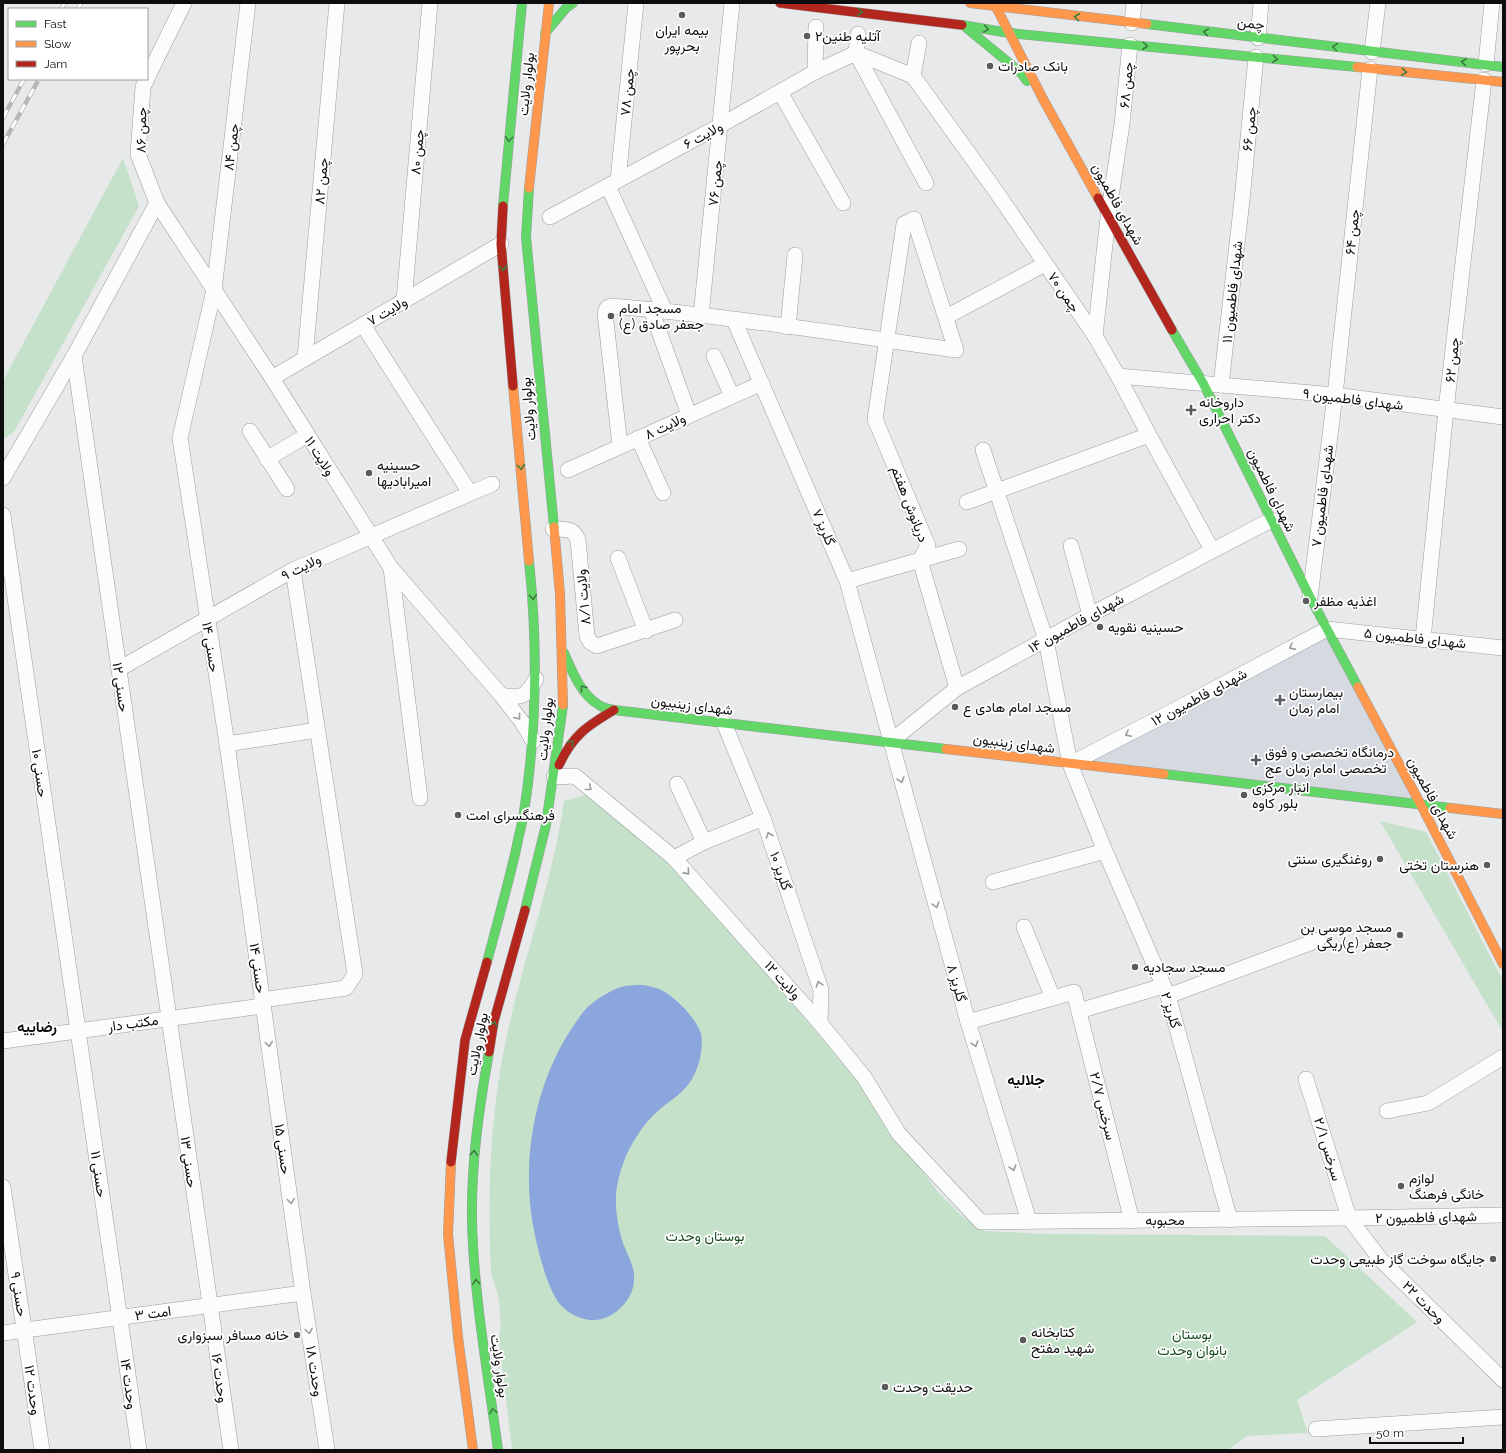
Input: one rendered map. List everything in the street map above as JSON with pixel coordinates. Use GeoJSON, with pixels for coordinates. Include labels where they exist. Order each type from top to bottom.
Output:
{"type":"FeatureCollection","features":[{"type":"Feature","properties":{"kind":"main road"},"geometry":{"type":"LineString","coordinates":[[511,3],[521,16]]}},
{"type":"Feature","properties":{"kind":"main road","name":"بولوار ولایت"},"geometry":{"type":"LineString","coordinates":[[473,1450],[458,1337],[448,1234],[451,1165],[465,1040],[508,884],[524,813],[533,741],[536,679],[534,597],[501,244],[522,3]]}},
{"type":"Feature","properties":{"kind":"main road","name":"بولوار ولایت"},"geometry":{"type":"LineString","coordinates":[[498,1450],[482,1334],[474,1258],[472,1220],[474,1154],[482,1091],[494,1021],[532,887],[546,825],[563,708],[560,594],[526,237],[526,222],[549,3]]}},
{"type":"Feature","properties":{"kind":"main road"},"geometry":{"type":"LineString","coordinates":[[545,33],[566,8],[573,3]]}},
{"type":"Feature","properties":{"kind":"main road","name":"چمن"},"geometry":{"type":"LineString","coordinates":[[780,3],[963,25],[1009,33],[1131,34],[1257,48],[1372,52],[1503,67]]}},
{"type":"Feature","properties":{"kind":"main road","name":"چمن"},"geometry":{"type":"LineString","coordinates":[[970,3],[994,5],[1131,34],[1257,48],[1370,69],[1503,82]]}},
{"type":"Feature","properties":{"kind":"main road","name":"شهدای فاطمیون"},"geometry":{"type":"LineString","coordinates":[[994,5],[1108,217],[1203,383],[1326,629],[1421,805],[1503,964]]}},
{"type":"Feature","properties":{"kind":"main road"},"geometry":{"type":"LineString","coordinates":[[963,25],[1021,73],[1044,99]]}},
{"type":"Feature","properties":{"kind":"main road"},"geometry":{"type":"LineString","coordinates":[[1370,69],[1372,52]]}},
{"type":"Feature","properties":{"kind":"main road"},"geometry":{"type":"LineString","coordinates":[[1484,80],[1486,64]]}},
{"type":"Feature","properties":{"kind":"main road","name":"شهدای زینبیون"},"geometry":{"type":"LineString","coordinates":[[561,647],[571,670],[584,690],[596,704],[614,710],[1503,814]]}},
{"type":"Feature","properties":{"kind":"main road"},"geometry":{"type":"LineString","coordinates":[[554,777],[566,748],[581,731],[614,710]]}},
{"type":"Feature","properties":{"kind":"street","name":"چمن ۸۶"},"geometry":{"type":"LineString","coordinates":[[148,77],[184,3]]}},
{"type":"Feature","properties":{"kind":"street","name":"چمن ۸۴"},"geometry":{"type":"LineString","coordinates":[[214,290],[248,3]]}},
{"type":"Feature","properties":{"kind":"street","name":"چمن ۸۲"},"geometry":{"type":"LineString","coordinates":[[305,358],[337,3]]}},
{"type":"Feature","properties":{"kind":"street","name":"چمن ۸۰"},"geometry":{"type":"LineString","coordinates":[[404,301],[430,3]]}},
{"type":"Feature","properties":{"kind":"street","name":"چمن ۷۸"},"geometry":{"type":"LineString","coordinates":[[613,183],[636,3]]}},
{"type":"Feature","properties":{"kind":"street","name":"چمن ۷۶"},"geometry":{"type":"LineString","coordinates":[[702,316],[732,3]]}},
{"type":"Feature","properties":{"kind":"street","name":"چمن ۶۸"},"geometry":{"type":"LineString","coordinates":[[1095,336],[1108,217],[1122,124],[1134,3]]}},
{"type":"Feature","properties":{"kind":"street","name":"چمن ۶۶"},"geometry":{"type":"LineString","coordinates":[[1242,200],[1261,3]]}},
{"type":"Feature","properties":{"kind":"street"},"geometry":{"type":"LineString","coordinates":[[1372,52],[1378,3]]}},
{"type":"Feature","properties":{"kind":"street"},"geometry":{"type":"LineString","coordinates":[[1486,64],[1492,3]]}},
{"type":"Feature","properties":{"kind":"street"},"geometry":{"type":"LineString","coordinates":[[815,72],[816,27]]}},
{"type":"Feature","properties":{"kind":"street"},"geometry":{"type":"LineString","coordinates":[[858,34],[856,53],[926,183]]}},
{"type":"Feature","properties":{"kind":"street"},"geometry":{"type":"LineString","coordinates":[[856,53],[913,76],[919,43]]}},
{"type":"Feature","properties":{"kind":"street","name":"ولایت ۶"},"geometry":{"type":"LineString","coordinates":[[550,217],[720,126],[815,72],[856,53]]}},
{"type":"Feature","properties":{"kind":"street","name":"چمن ۶۴"},"geometry":{"type":"LineString","coordinates":[[1335,395],[1370,69]]}},
{"type":"Feature","properties":{"kind":"street","name":"چمن ۷۰"},"geometry":{"type":"LineString","coordinates":[[913,76],[995,190],[1095,336],[1212,550]]}},
{"type":"Feature","properties":{"kind":"street","name":"چمن ۸۶"},"geometry":{"type":"LineString","coordinates":[[146,80],[143,87],[138,154],[157,203]]}},
{"type":"Feature","properties":{"kind":"street","name":"چمن ۶۲"},"geometry":{"type":"LineString","coordinates":[[1423,639],[1446,410],[1484,80]]}},
{"type":"Feature","properties":{"kind":"street"},"geometry":{"type":"LineString","coordinates":[[780,92],[843,203]]}},
{"type":"Feature","properties":{"kind":"street"},"geometry":{"type":"LineString","coordinates":[[613,183],[658,310],[689,415]]}},
{"type":"Feature","properties":{"kind":"street","name":"شهدای فاطمیون ۱۱"},"geometry":{"type":"LineString","coordinates":[[1221,385],[1242,200]]}},
{"type":"Feature","properties":{"kind":"street","name":"ولایت ۱۱"},"geometry":{"type":"LineString","coordinates":[[157,203],[272,378],[391,568],[501,695],[522,722],[533,741]]}},
{"type":"Feature","properties":{"kind":"street"},"geometry":{"type":"LineString","coordinates":[[3,478],[74,356],[157,203]]}},
{"type":"Feature","properties":{"kind":"street"},"geometry":{"type":"LineString","coordinates":[[620,446],[605,313],[607,308],[612,306],[658,310],[956,350],[914,219],[904,224],[886,340]]}},
{"type":"Feature","properties":{"kind":"street","name":"ولایت ۷"},"geometry":{"type":"LineString","coordinates":[[272,378],[501,244]]}},
{"type":"Feature","properties":{"kind":"street"},"geometry":{"type":"LineString","coordinates":[[788,327],[795,255]]}},
{"type":"Feature","properties":{"kind":"street"},"geometry":{"type":"LineString","coordinates":[[946,317],[1046,264]]}},
{"type":"Feature","properties":{"kind":"street","name":"حسنی ۱۴"},"geometry":{"type":"LineString","coordinates":[[214,290],[180,438],[227,744],[263,1003]]}},
{"type":"Feature","properties":{"kind":"street","name":"گلریز ۷"},"geometry":{"type":"LineString","coordinates":[[734,320],[847,581],[890,742]]}},
{"type":"Feature","properties":{"kind":"street"},"geometry":{"type":"LineString","coordinates":[[363,325],[470,493]]}},
{"type":"Feature","properties":{"kind":"street","name":"دریانوش هفتم"},"geometry":{"type":"LineString","coordinates":[[886,340],[876,419],[928,546],[920,560],[957,688]]}},
{"type":"Feature","properties":{"kind":"street","name":"حسنی ۱۲"},"geometry":{"type":"LineString","coordinates":[[74,356],[169,1018]]}},
{"type":"Feature","properties":{"kind":"street"},"geometry":{"type":"LineString","coordinates":[[714,356],[732,396]]}},
{"type":"Feature","properties":{"kind":"street","name":"شهدای فاطمیون ۹"},"geometry":{"type":"LineString","coordinates":[[1118,376],[1335,395],[1503,417]]}},
{"type":"Feature","properties":{"kind":"street","name":"ولایت ۸"},"geometry":{"type":"LineString","coordinates":[[568,470],[689,415],[762,384]]}},
{"type":"Feature","properties":{"kind":"street","name":"شهدای فاطمیون ۷"},"geometry":{"type":"LineString","coordinates":[[1310,598],[1335,395]]}},
{"type":"Feature","properties":{"kind":"street"},"geometry":{"type":"LineString","coordinates":[[250,431],[287,490]]}},
{"type":"Feature","properties":{"kind":"street"},"geometry":{"type":"LineString","coordinates":[[267,459],[307,435]]}},
{"type":"Feature","properties":{"kind":"street"},"geometry":{"type":"LineString","coordinates":[[967,502],[1149,435]]}},
{"type":"Feature","properties":{"kind":"street"},"geometry":{"type":"LineString","coordinates":[[638,438],[663,493]]}},
{"type":"Feature","properties":{"kind":"street","name":"گلریز ۲"},"geometry":{"type":"LineString","coordinates":[[983,450],[1046,640],[1070,764],[1105,851],[1166,991],[1230,1220]]}},
{"type":"Feature","properties":{"kind":"street","name":"ولایت ۹"},"geometry":{"type":"LineString","coordinates":[[119,670],[292,570],[492,484]]}},
{"type":"Feature","properties":{"kind":"street","name":"حسنی ۱۰"},"geometry":{"type":"LineString","coordinates":[[3,515],[78,1031]]}},
{"type":"Feature","properties":{"kind":"street","name":"شهدای فاطمیون ۱۴"},"geometry":{"type":"LineString","coordinates":[[890,742],[957,688],[1090,615],[1271,520]]}},
{"type":"Feature","properties":{"kind":"street","name":"ولایت ۸/۱"},"geometry":{"type":"LineString","coordinates":[[554,529],[570,530],[575,533],[578,540],[587,636],[590,642],[597,646],[646,631],[675,620]]}},
{"type":"Feature","properties":{"kind":"street"},"geometry":{"type":"LineString","coordinates":[[1071,546],[1090,615]]}},
{"type":"Feature","properties":{"kind":"street"},"geometry":{"type":"LineString","coordinates":[[847,581],[959,549]]}},
{"type":"Feature","properties":{"kind":"street"},"geometry":{"type":"LineString","coordinates":[[618,558],[646,631]]}},
{"type":"Feature","properties":{"kind":"street"},"geometry":{"type":"LineString","coordinates":[[391,568],[420,798]]}},
{"type":"Feature","properties":{"kind":"street","name":"مکتب دار"},"geometry":{"type":"LineString","coordinates":[[3,1041],[169,1018],[346,988],[355,974],[292,570]]}},
{"type":"Feature","properties":{"kind":"street","name":"شهدای فاطمیون ۵"},"geometry":{"type":"LineString","coordinates":[[1326,629],[1503,648]]}},
{"type":"Feature","properties":{"kind":"street","name":"شهدای فاطمیون ۱۲"},"geometry":{"type":"LineString","coordinates":[[1070,764],[1160,718],[1326,629]]}},
{"type":"Feature","properties":{"kind":"street"},"geometry":{"type":"LineString","coordinates":[[501,695],[520,697],[529,692],[536,679]]}},
{"type":"Feature","properties":{"kind":"street","name":"گلریز ۱۰"},"geometry":{"type":"LineString","coordinates":[[724,723],[763,818],[822,990],[820,1023]]}},
{"type":"Feature","properties":{"kind":"street"},"geometry":{"type":"LineString","coordinates":[[227,744],[317,730]]}},
{"type":"Feature","properties":{"kind":"street","name":"گلریز ۸"},"geometry":{"type":"LineString","coordinates":[[890,742],[968,1022],[1029,1221]]}},
{"type":"Feature","properties":{"kind":"street","name":"ولایت ۱۲"},"geometry":{"type":"LineString","coordinates":[[554,777],[574,776],[674,858],[820,1023],[864,1077],[899,1134],[981,1222]]}},
{"type":"Feature","properties":{"kind":"street"},"geometry":{"type":"LineString","coordinates":[[676,784],[704,842]]}},
{"type":"Feature","properties":{"kind":"street"},"geometry":{"type":"LineString","coordinates":[[674,858],[704,842],[763,818]]}},
{"type":"Feature","properties":{"kind":"street"},"geometry":{"type":"LineString","coordinates":[[993,882],[1105,851]]}},
{"type":"Feature","properties":{"kind":"street"},"geometry":{"type":"LineString","coordinates":[[968,1022],[1053,998],[1024,927]]}},
{"type":"Feature","properties":{"kind":"street"},"geometry":{"type":"LineString","coordinates":[[1079,1011],[1166,991],[1318,940]]}},
{"type":"Feature","properties":{"kind":"street","name":"سرخس ۲/۷"},"geometry":{"type":"LineString","coordinates":[[1053,998],[1074,992],[1132,1220]]}},
{"type":"Feature","properties":{"kind":"street","name":"حسنی ۱۵"},"geometry":{"type":"LineString","coordinates":[[263,1003],[304,1292]]}},
{"type":"Feature","properties":{"kind":"street","name":"حسنی ۱۳"},"geometry":{"type":"LineString","coordinates":[[169,1018],[210,1305]]}},
{"type":"Feature","properties":{"kind":"street","name":"حسنی ۱۱"},"geometry":{"type":"LineString","coordinates":[[78,1031],[120,1317]]}},
{"type":"Feature","properties":{"kind":"street"},"geometry":{"type":"LineString","coordinates":[[1388,1111],[1428,1103],[1503,1057]]}},
{"type":"Feature","properties":{"kind":"street","name":"سرخس ۲/۱"},"geometry":{"type":"LineString","coordinates":[[1306,1080],[1350,1218]]}},
{"type":"Feature","properties":{"kind":"street","name":"حسنی ۹"},"geometry":{"type":"LineString","coordinates":[[3,1187],[24,1330]]}},
{"type":"Feature","properties":{"kind":"street","name":"شهدای فاطمیون ۲"},"geometry":{"type":"LineString","coordinates":[[1350,1218],[1503,1215]]}},
{"type":"Feature","properties":{"kind":"street","name":"محبوبه"},"geometry":{"type":"LineString","coordinates":[[981,1222],[1350,1218]]}},
{"type":"Feature","properties":{"kind":"street","name":"وحدت ۲۲"},"geometry":{"type":"LineString","coordinates":[[1350,1218],[1381,1260],[1503,1380]]}},
{"type":"Feature","properties":{"kind":"street","name":"امت ۳"},"geometry":{"type":"LineString","coordinates":[[3,1333],[304,1292]]}},
{"type":"Feature","properties":{"kind":"street","name":"وحدت ۱۸"},"geometry":{"type":"LineString","coordinates":[[304,1292],[327,1450]]}},
{"type":"Feature","properties":{"kind":"street","name":"وحدت ۱۶"},"geometry":{"type":"LineString","coordinates":[[210,1305],[231,1450]]}},
{"type":"Feature","properties":{"kind":"street","name":"وحدت ۱۴"},"geometry":{"type":"LineString","coordinates":[[120,1317],[139,1450]]}},
{"type":"Feature","properties":{"kind":"street","name":"وحدت ۱۲"},"geometry":{"type":"LineString","coordinates":[[24,1330],[42,1450]]}},
{"type":"Feature","properties":{"kind":"street"},"geometry":{"type":"LineString","coordinates":[[1316,1429],[1503,1417]]}},
{"type":"Feature","properties":{"kind":"shaded area","name":"بیمارستان امام زمان"},"geometry":{"type":"Polygon","coordinates":[[[1324,633],[1420,806],[1075,767],[1324,633]]]}},
{"type":"Feature","properties":{"kind":"green space"},"geometry":{"type":"Polygon","coordinates":[[[123,158],[139,206],[14,432],[3,439],[3,381],[123,158]]]}},
{"type":"Feature","properties":{"kind":"green space","name":"بوستان وحدت"},"geometry":{"type":"Polygon","coordinates":[[[589,794],[691,883],[862,1086],[894,1133],[938,1192],[962,1216],[985,1231],[1047,1234],[1325,1236],[1417,1322],[1297,1400],[1308,1433],[1247,1436],[1228,1450],[512,1450],[499,1342],[500,1308],[491,1271],[490,1182],[494,1115],[503,1056],[511,1019],[558,838],[564,801],[589,794]]]}},
{"type":"Feature","properties":{"kind":"green space"},"geometry":{"type":"Polygon","coordinates":[[[1380,821],[1426,832],[1503,981],[1503,1032],[1380,821]]]}},
{"type":"Feature","properties":{"kind":"water"},"geometry":{"type":"Polygon","coordinates":[[[643,985],[659,989],[671,996],[695,1021],[702,1037],[699,1063],[689,1083],[681,1093],[659,1110],[647,1122],[633,1142],[626,1156],[616,1194],[616,1206],[623,1244],[634,1272],[633,1287],[629,1298],[622,1307],[613,1314],[603,1319],[589,1320],[568,1312],[560,1304],[547,1279],[543,1266],[531,1212],[529,1172],[532,1133],[547,1076],[564,1041],[581,1015],[593,1002],[604,995],[621,987],[643,985]]]}},
{"type":"Feature","properties":{"kind":"railway"},"geometry":{"type":"LineString","coordinates":[[62,8],[65,3]]}},
{"type":"Feature","properties":{"kind":"railway"},"geometry":{"type":"LineString","coordinates":[[78,8],[81,3]]}},
{"type":"Feature","properties":{"kind":"railway"},"geometry":{"type":"LineString","coordinates":[[3,118],[23,80]]}},
{"type":"Feature","properties":{"kind":"railway"},"geometry":{"type":"LineString","coordinates":[[3,144],[38,80]]}},
{"type":"Feature","properties":{"kind":"traffic: fast"},"geometry":{"type":"LineString","coordinates":[[503,206],[522,3]]}},
{"type":"Feature","properties":{"kind":"traffic: fast"},"geometry":{"type":"LineString","coordinates":[[545,33],[566,8],[573,3]]}},
{"type":"Feature","properties":{"kind":"traffic: fast"},"geometry":{"type":"LineString","coordinates":[[1147,24],[1503,67]]}},
{"type":"Feature","properties":{"kind":"traffic: fast"},"geometry":{"type":"LineString","coordinates":[[962,25],[1009,33],[1357,67]]}},
{"type":"Feature","properties":{"kind":"traffic: fast"},"geometry":{"type":"LineString","coordinates":[[963,25],[1021,73],[1027,81]]}},
{"type":"Feature","properties":{"kind":"traffic: fast"},"geometry":{"type":"LineString","coordinates":[[529,188],[526,237],[554,527]]}},
{"type":"Feature","properties":{"kind":"traffic: fast"},"geometry":{"type":"LineString","coordinates":[[1172,330],[1203,383],[1310,597],[1358,687]]}},
{"type":"Feature","properties":{"kind":"traffic: fast"},"geometry":{"type":"LineString","coordinates":[[487,962],[506,892],[523,817],[532,749],[535,656],[529,561]]}},
{"type":"Feature","properties":{"kind":"traffic: fast"},"geometry":{"type":"LineString","coordinates":[[564,653],[582,689],[593,701],[608,709],[946,749]]}},
{"type":"Feature","properties":{"kind":"traffic: fast"},"geometry":{"type":"LineString","coordinates":[[525,910],[546,825],[563,705]]}},
{"type":"Feature","properties":{"kind":"traffic: fast"},"geometry":{"type":"LineString","coordinates":[[1164,774],[1450,808]]}},
{"type":"Feature","properties":{"kind":"traffic: fast"},"geometry":{"type":"LineString","coordinates":[[489,1052],[476,1136],[472,1221],[478,1307],[498,1450]]}},
{"type":"Feature","properties":{"kind":"traffic: slow"},"geometry":{"type":"LineString","coordinates":[[529,188],[549,3]]}},
{"type":"Feature","properties":{"kind":"traffic: slow"},"geometry":{"type":"LineString","coordinates":[[970,3],[1147,24]]}},
{"type":"Feature","properties":{"kind":"traffic: slow"},"geometry":{"type":"LineString","coordinates":[[994,3],[1043,99],[1098,198]]}},
{"type":"Feature","properties":{"kind":"traffic: slow"},"geometry":{"type":"LineString","coordinates":[[1357,67],[1503,82]]}},
{"type":"Feature","properties":{"kind":"traffic: slow"},"geometry":{"type":"LineString","coordinates":[[513,386],[529,561]]}},
{"type":"Feature","properties":{"kind":"traffic: slow"},"geometry":{"type":"LineString","coordinates":[[554,527],[560,594],[563,705]]}},
{"type":"Feature","properties":{"kind":"traffic: slow"},"geometry":{"type":"LineString","coordinates":[[1358,687],[1503,964]]}},
{"type":"Feature","properties":{"kind":"traffic: slow"},"geometry":{"type":"LineString","coordinates":[[946,749],[1164,774]]}},
{"type":"Feature","properties":{"kind":"traffic: slow"},"geometry":{"type":"LineString","coordinates":[[1450,808],[1503,814]]}},
{"type":"Feature","properties":{"kind":"traffic: slow"},"geometry":{"type":"LineString","coordinates":[[451,1162],[448,1234],[458,1337],[473,1450]]}},
{"type":"Feature","properties":{"kind":"traffic: jam"},"geometry":{"type":"LineString","coordinates":[[780,3],[962,25]]}},
{"type":"Feature","properties":{"kind":"traffic: jam"},"geometry":{"type":"LineString","coordinates":[[1098,198],[1172,330]]}},
{"type":"Feature","properties":{"kind":"traffic: jam"},"geometry":{"type":"LineString","coordinates":[[503,206],[501,244],[513,386]]}},
{"type":"Feature","properties":{"kind":"traffic: jam"},"geometry":{"type":"LineString","coordinates":[[559,765],[575,739],[596,721],[614,710]]}},
{"type":"Feature","properties":{"kind":"traffic: jam"},"geometry":{"type":"LineString","coordinates":[[489,1052],[494,1021],[525,910]]}},
{"type":"Feature","properties":{"kind":"traffic: jam"},"geometry":{"type":"LineString","coordinates":[[451,1162],[465,1040],[487,962]]}},
{"type":"Feature","properties":{"kind":"place","name":"بيمه ايران بحرپور"},"geometry":{"type":"Point","coordinates":[682,15]}},
{"type":"Feature","properties":{"kind":"place","name":"آتلیه طنین۲"},"geometry":{"type":"Point","coordinates":[807,36]}},
{"type":"Feature","properties":{"kind":"place","name":"بانک صادرات"},"geometry":{"type":"Point","coordinates":[990,66]}},
{"type":"Feature","properties":{"kind":"place","name":"مسجد امام جعفر صادق (ع)"},"geometry":{"type":"Point","coordinates":[611,316]}},
{"type":"Feature","properties":{"kind":"place","name":"داروخانه دکتر احراری"},"geometry":{"type":"Point","coordinates":[1191,410]}},
{"type":"Feature","properties":{"kind":"place","name":"حسینیه امیرابادیها"},"geometry":{"type":"Point","coordinates":[369,473]}},
{"type":"Feature","properties":{"kind":"place","name":"اغذیه مظفر"},"geometry":{"type":"Point","coordinates":[1306,601]}},
{"type":"Feature","properties":{"kind":"place","name":"حسینیه نقویه"},"geometry":{"type":"Point","coordinates":[1100,627]}},
{"type":"Feature","properties":{"kind":"place","name":"بیمارستان امام زمان"},"geometry":{"type":"Point","coordinates":[1280,700]}},
{"type":"Feature","properties":{"kind":"place","name":"مسجد امام هادی ع"},"geometry":{"type":"Point","coordinates":[955,707]}},
{"type":"Feature","properties":{"kind":"place","name":"درمانگاه تخصصی و فوق تخصصی امام زمان عج"},"geometry":{"type":"Point","coordinates":[1256,760]}},
{"type":"Feature","properties":{"kind":"place","name":"انبار مرکزی بلور کاوه"},"geometry":{"type":"Point","coordinates":[1244,795]}},
{"type":"Feature","properties":{"kind":"place","name":"فرهنگسرای امت"},"geometry":{"type":"Point","coordinates":[458,815]}},
{"type":"Feature","properties":{"kind":"place","name":"روغنگیری سنتی"},"geometry":{"type":"Point","coordinates":[1380,859]}},
{"type":"Feature","properties":{"kind":"place","name":"هنرستان تختی"},"geometry":{"type":"Point","coordinates":[1487,865]}},
{"type":"Feature","properties":{"kind":"place","name":"مسجد موسی بن جعفر (ع)ریگی"},"geometry":{"type":"Point","coordinates":[1400,935]}},
{"type":"Feature","properties":{"kind":"place","name":"مسجد سجادیه"},"geometry":{"type":"Point","coordinates":[1135,967]}},
{"type":"Feature","properties":{"kind":"place","name":"لوازم خانگی فرهنگ"},"geometry":{"type":"Point","coordinates":[1401,1186]}},
{"type":"Feature","properties":{"kind":"place","name":"جایگاه سوخت گاز طبیعی وحدت"},"geometry":{"type":"Point","coordinates":[1493,1259]}},
{"type":"Feature","properties":{"kind":"place","name":"خانه مسافر سبزواری"},"geometry":{"type":"Point","coordinates":[297,1335]}},
{"type":"Feature","properties":{"kind":"place","name":"کتابخانه شهید مفتح"},"geometry":{"type":"Point","coordinates":[1023,1340]}},
{"type":"Feature","properties":{"kind":"place","name":"حدیقت وحدت"},"geometry":{"type":"Point","coordinates":[885,1387]}},
{"type":"Feature","properties":{"kind":"district","name":"رضاییه"},"geometry":{"type":"Point","coordinates":[37,1027]}},
{"type":"Feature","properties":{"kind":"district","name":"جلالیه"},"geometry":{"type":"Point","coordinates":[1026,1080]}},
{"type":"Feature","properties":{"kind":"park label","name":"بوستان بانوان وحدت"},"geometry":{"type":"Point","coordinates":[1192,1342]}}]}
